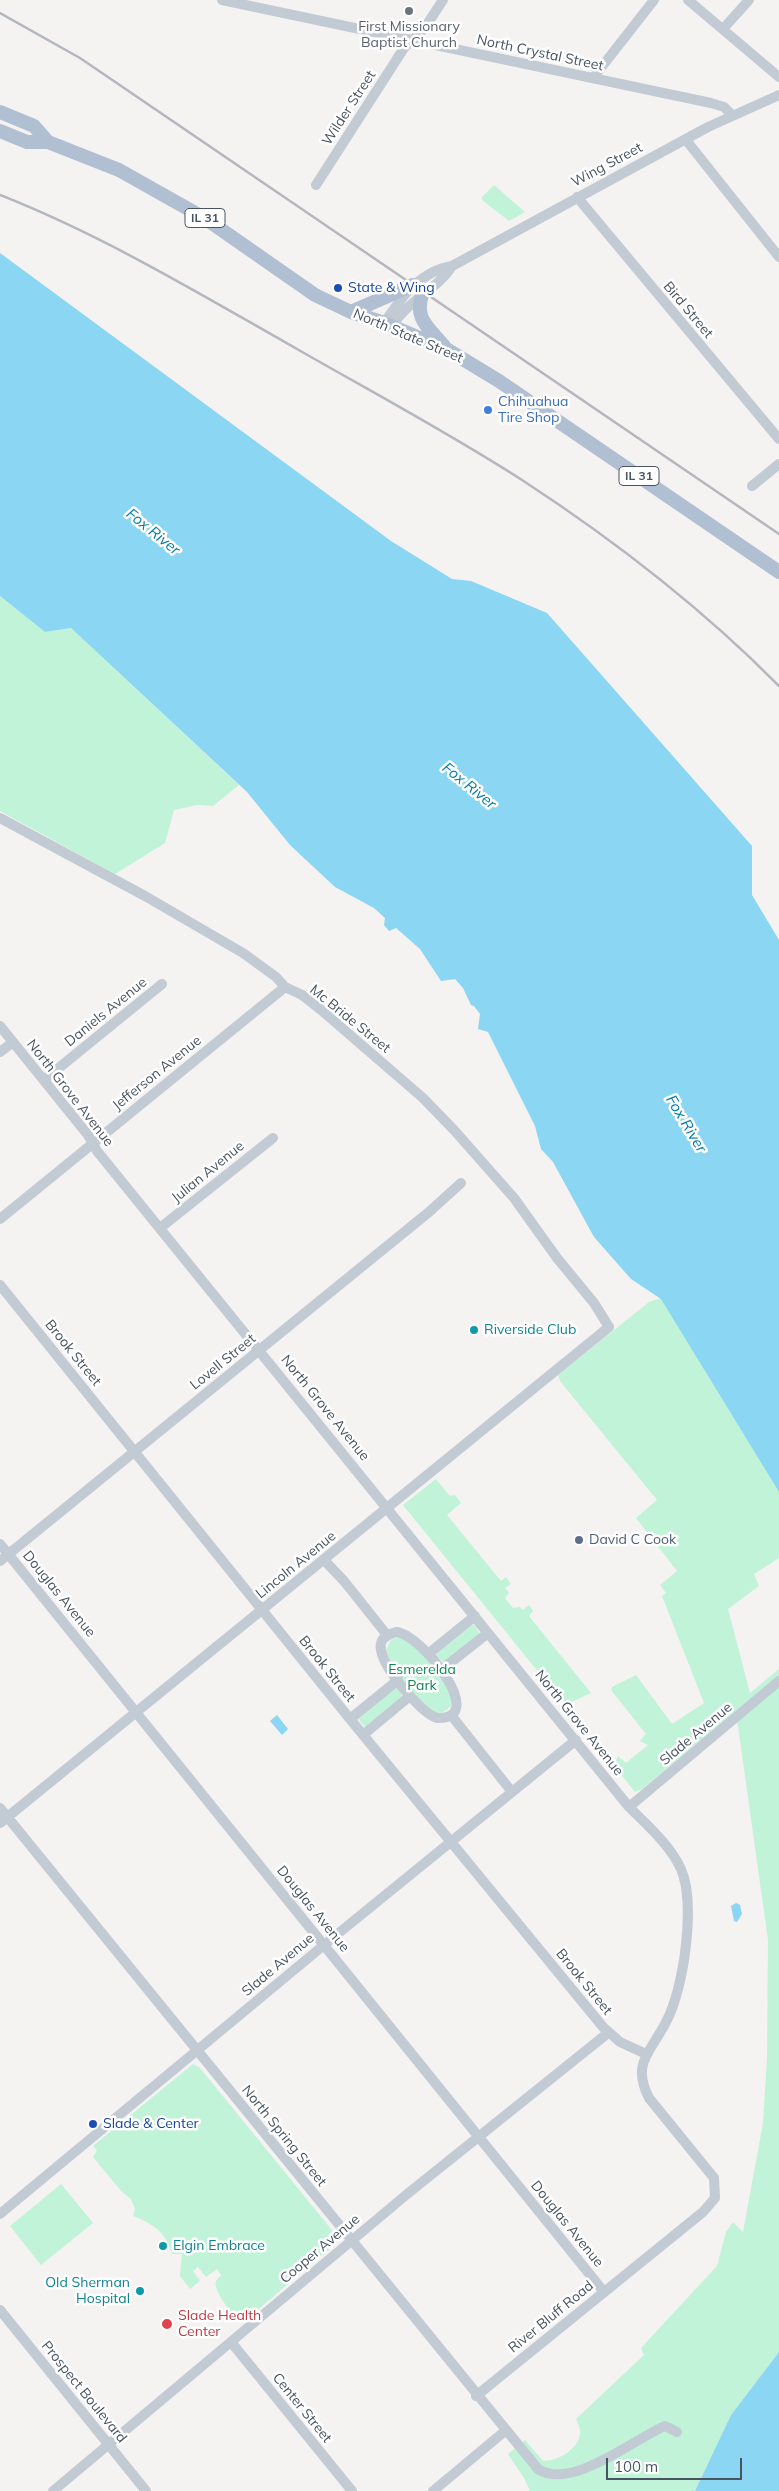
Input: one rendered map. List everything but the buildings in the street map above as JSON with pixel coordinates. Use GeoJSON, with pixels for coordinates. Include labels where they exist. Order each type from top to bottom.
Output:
{"type":"FeatureCollection","features":[{"type":"Feature","properties":{"kind":"main road","name":"North State Street"},"geometry":{"type":"LineString","coordinates":[[0,112],[34,126],[48,142]]}},
{"type":"Feature","properties":{"kind":"main road","name":"North State Street"},"geometry":{"type":"LineString","coordinates":[[0,131],[26,142],[48,142],[119,170],[206,219],[315,295],[351,312],[388,324],[448,350],[498,381],[779,572]]}},
{"type":"Feature","properties":{"kind":"main road"},"geometry":{"type":"LineString","coordinates":[[351,312],[418,288],[421,318],[448,350]]}},
{"type":"Feature","properties":{"kind":"street","name":"North Crystal Street"},"geometry":{"type":"LineString","coordinates":[[222,0],[711,103],[724,107],[732,115]]}},
{"type":"Feature","properties":{"kind":"street","name":"Wilder Street"},"geometry":{"type":"LineString","coordinates":[[316,185],[411,40],[424,29],[443,0]]}},
{"type":"Feature","properties":{"kind":"street"},"geometry":{"type":"LineString","coordinates":[[594,78],[654,0]]}},
{"type":"Feature","properties":{"kind":"street"},"geometry":{"type":"LineString","coordinates":[[688,0],[779,77]]}},
{"type":"Feature","properties":{"kind":"street"},"geometry":{"type":"LineString","coordinates":[[723,29],[750,0]]}},
{"type":"Feature","properties":{"kind":"street","name":"Wing Street"},"geometry":{"type":"LineString","coordinates":[[388,324],[418,288],[441,267],[452,266],[732,115],[779,95]]}},
{"type":"Feature","properties":{"kind":"street"},"geometry":{"type":"LineString","coordinates":[[686,140],[779,257]]}},
{"type":"Feature","properties":{"kind":"street","name":"Bird Street"},"geometry":{"type":"LineString","coordinates":[[577,197],[779,439]]}},
{"type":"Feature","properties":{"kind":"street"},"geometry":{"type":"LineString","coordinates":[[752,486],[779,464]]}},
{"type":"Feature","properties":{"kind":"street","name":"Mc Bride Street"},"geometry":{"type":"LineString","coordinates":[[0,818],[145,896],[236,949],[276,977],[285,987],[302,995],[320,1009],[422,1098],[454,1130],[514,1198],[557,1258],[594,1304],[609,1328]]}},
{"type":"Feature","properties":{"kind":"street","name":"Daniels Avenue"},"geometry":{"type":"LineString","coordinates":[[44,1080],[162,984]]}},
{"type":"Feature","properties":{"kind":"street","name":"Jefferson Avenue"},"geometry":{"type":"LineString","coordinates":[[0,1219],[285,987]]}},
{"type":"Feature","properties":{"kind":"street","name":"North Grove Avenue"},"geometry":{"type":"LineString","coordinates":[[0,1026],[92,1144],[629,1807]]}},
{"type":"Feature","properties":{"kind":"street"},"geometry":{"type":"LineString","coordinates":[[0,1052],[13,1042]]}},
{"type":"Feature","properties":{"kind":"street","name":"Julian Avenue"},"geometry":{"type":"LineString","coordinates":[[160,1228],[273,1138]]}},
{"type":"Feature","properties":{"kind":"street","name":"Lovell Street"},"geometry":{"type":"LineString","coordinates":[[4,1557],[429,1212],[461,1183]]}},
{"type":"Feature","properties":{"kind":"street","name":"Brook Street"},"geometry":{"type":"LineString","coordinates":[[0,1285],[350,1720],[608,2033],[620,2042],[646,2054]]}},
{"type":"Feature","properties":{"kind":"street","name":"Lincoln Avenue"},"geometry":{"type":"LineString","coordinates":[[4,1820],[609,1328]]}},
{"type":"Feature","properties":{"kind":"street","name":"Douglas Avenue"},"geometry":{"type":"LineString","coordinates":[[0,1544],[4,1557],[136,1712],[604,2292]]}},
{"type":"Feature","properties":{"kind":"street"},"geometry":{"type":"LineString","coordinates":[[324,1560],[344,1581],[387,1635]]}},
{"type":"Feature","properties":{"kind":"street"},"geometry":{"type":"LineString","coordinates":[[428,1654],[475,1616]]}},
{"type":"Feature","properties":{"kind":"street"},"geometry":{"type":"LineString","coordinates":[[401,1632],[411,1638],[428,1654],[452,1685],[458,1698],[455,1710],[451,1715],[442,1719],[432,1717],[423,1711],[410,1696],[382,1654],[381,1644],[387,1635],[401,1632]]}},
{"type":"Feature","properties":{"kind":"street"},"geometry":{"type":"LineString","coordinates":[[441,1670],[488,1632]]}},
{"type":"Feature","properties":{"kind":"street"},"geometry":{"type":"LineString","coordinates":[[350,1720],[398,1680]]}},
{"type":"Feature","properties":{"kind":"street","name":"Slade Avenue"},"geometry":{"type":"LineString","coordinates":[[629,1807],[779,1681]]}},
{"type":"Feature","properties":{"kind":"street"},"geometry":{"type":"LineString","coordinates":[[363,1735],[410,1696]]}},
{"type":"Feature","properties":{"kind":"street"},"geometry":{"type":"LineString","coordinates":[[451,1715],[512,1792]]}},
{"type":"Feature","properties":{"kind":"street","name":"Slade Avenue"},"geometry":{"type":"LineString","coordinates":[[0,2214],[324,1944],[576,1740]]}},
{"type":"Feature","properties":{"kind":"street","name":"River Bluff Road"},"geometry":{"type":"LineString","coordinates":[[476,2396],[703,2212],[712,2203],[716,2195],[715,2182],[711,2174],[646,2093],[641,2071],[646,2054],[667,2021],[677,1989],[687,1930],[687,1894],[685,1882],[675,1860],[629,1807]]}},
{"type":"Feature","properties":{"kind":"street","name":"North Spring Street"},"geometry":{"type":"LineString","coordinates":[[0,1808],[4,1820],[197,2050],[476,2396],[538,2469],[552,2476],[589,2468],[665,2426],[677,2432]]}},
{"type":"Feature","properties":{"kind":"street","name":"Cooper Avenue"},"geometry":{"type":"LineString","coordinates":[[52,2491],[478,2136],[608,2033]]}},
{"type":"Feature","properties":{"kind":"street","name":"Prospect Boulevard"},"geometry":{"type":"LineString","coordinates":[[0,2310],[146,2491]]}},
{"type":"Feature","properties":{"kind":"street","name":"Center Street"},"geometry":{"type":"LineString","coordinates":[[231,2342],[352,2491]]}},
{"type":"Feature","properties":{"kind":"street"},"geometry":{"type":"LineString","coordinates":[[433,2491],[505,2431]]}},
{"type":"Feature","properties":{"kind":"green space"},"geometry":{"type":"Polygon","coordinates":[[[494,185],[525,212],[509,221],[482,200],[482,197],[494,185]]]}},
{"type":"Feature","properties":{"kind":"green space"},"geometry":{"type":"Polygon","coordinates":[[[0,596],[45,632],[71,628],[239,785],[213,806],[197,805],[174,810],[165,843],[115,874],[0,811],[0,596]]]}},
{"type":"Feature","properties":{"kind":"green space"},"geometry":{"type":"Polygon","coordinates":[[[661,1298],[779,1492],[779,1558],[754,1574],[759,1586],[728,1609],[750,1693],[779,1669],[779,2352],[731,2415],[695,2491],[530,2491],[508,2454],[525,2440],[543,2461],[560,2457],[571,2450],[580,2434],[580,2428],[576,2419],[644,2355],[641,2348],[717,2266],[726,2232],[733,2222],[743,2232],[763,2123],[767,2058],[768,1940],[736,1712],[642,1789],[635,1792],[614,1766],[618,1756],[626,1763],[648,1745],[640,1741],[646,1734],[611,1690],[612,1687],[636,1675],[672,1724],[704,1703],[662,1596],[666,1593],[660,1585],[677,1571],[636,1518],[657,1500],[560,1381],[558,1375],[649,1302],[661,1298]]]}},
{"type":"Feature","properties":{"kind":"green space"},"geometry":{"type":"Polygon","coordinates":[[[436,1479],[450,1496],[455,1495],[461,1503],[447,1515],[501,1581],[506,1577],[511,1584],[505,1588],[509,1592],[505,1598],[513,1608],[520,1607],[523,1610],[529,1605],[533,1611],[529,1616],[591,1693],[565,1705],[403,1505],[436,1479]]]}},
{"type":"Feature","properties":{"kind":"green space"},"geometry":{"type":"Polygon","coordinates":[[[472,1625],[475,1625],[480,1634],[445,1663],[436,1656],[437,1653],[472,1625]]]}},
{"type":"Feature","properties":{"kind":"green space","name":"Esmerelda Park"},"geometry":{"type":"Polygon","coordinates":[[[398,1637],[411,1644],[448,1685],[453,1703],[447,1710],[438,1714],[421,1701],[400,1677],[386,1650],[391,1640],[398,1637]]]}},
{"type":"Feature","properties":{"kind":"green space"},"geometry":{"type":"Polygon","coordinates":[[[395,1688],[400,1689],[402,1697],[365,1727],[358,1719],[395,1688]]]}},
{"type":"Feature","properties":{"kind":"green space"},"geometry":{"type":"Polygon","coordinates":[[[193,2064],[200,2068],[340,2240],[242,2323],[229,2309],[217,2291],[216,2281],[221,2275],[217,2269],[206,2277],[198,2267],[193,2271],[200,2281],[190,2289],[180,2276],[182,2254],[172,2254],[166,2240],[158,2230],[133,2216],[135,2209],[131,2199],[121,2191],[93,2157],[97,2150],[93,2146],[193,2064]]]}},
{"type":"Feature","properties":{"kind":"green space"},"geometry":{"type":"Polygon","coordinates":[[[61,2184],[93,2223],[41,2265],[10,2226],[61,2184]]]}},
{"type":"Feature","properties":{"kind":"water","name":"Fox River"},"geometry":{"type":"Polygon","coordinates":[[[0,253],[391,541],[452,579],[471,581],[547,613],[752,846],[752,895],[779,940],[779,1492],[661,1299],[631,1279],[594,1237],[553,1162],[541,1149],[535,1126],[488,1032],[478,1029],[480,1014],[471,1005],[463,988],[455,979],[441,981],[420,949],[396,928],[389,931],[384,925],[385,918],[374,908],[335,887],[290,845],[247,792],[71,628],[45,632],[0,596],[0,253]]]}},
{"type":"Feature","properties":{"kind":"water"},"geometry":{"type":"Polygon","coordinates":[[[277,1715],[288,1729],[282,1735],[270,1721],[277,1715]]]}},
{"type":"Feature","properties":{"kind":"water"},"geometry":{"type":"Polygon","coordinates":[[[736,1903],[740,1905],[742,1914],[737,1922],[734,1921],[731,1906],[736,1903]]]}},
{"type":"Feature","properties":{"kind":"water"},"geometry":{"type":"Polygon","coordinates":[[[779,2352],[779,2491],[695,2491],[731,2415],[779,2352]]]}},
{"type":"Feature","properties":{"kind":"railway"},"geometry":{"type":"LineString","coordinates":[[0,13],[80,58],[779,534]]}},
{"type":"Feature","properties":{"kind":"railway"},"geometry":{"type":"LineString","coordinates":[[0,195],[77,229],[151,267],[439,429],[522,480],[656,576],[719,629],[779,686]]}},
{"type":"Feature","properties":{"kind":"place","name":"First Missionary Baptist Church"},"geometry":{"type":"Point","coordinates":[409,11]}},
{"type":"Feature","properties":{"kind":"place","name":"State & Wing"},"geometry":{"type":"Point","coordinates":[338,288]}},
{"type":"Feature","properties":{"kind":"place","name":"Chihuahua Tire Shop"},"geometry":{"type":"Point","coordinates":[488,410]}},
{"type":"Feature","properties":{"kind":"place","name":"Riverside Club"},"geometry":{"type":"Point","coordinates":[474,1330]}},
{"type":"Feature","properties":{"kind":"place","name":"David C Cook"},"geometry":{"type":"Point","coordinates":[579,1540]}},
{"type":"Feature","properties":{"kind":"place","name":"Slade & Center"},"geometry":{"type":"Point","coordinates":[93,2124]}},
{"type":"Feature","properties":{"kind":"place","name":"Elgin Embrace"},"geometry":{"type":"Point","coordinates":[163,2246]}},
{"type":"Feature","properties":{"kind":"place","name":"Old Sherman Hospital"},"geometry":{"type":"Point","coordinates":[140,2291]}},
{"type":"Feature","properties":{"kind":"place","name":"Slade Health Center"},"geometry":{"type":"Point","coordinates":[167,2324]}}]}
